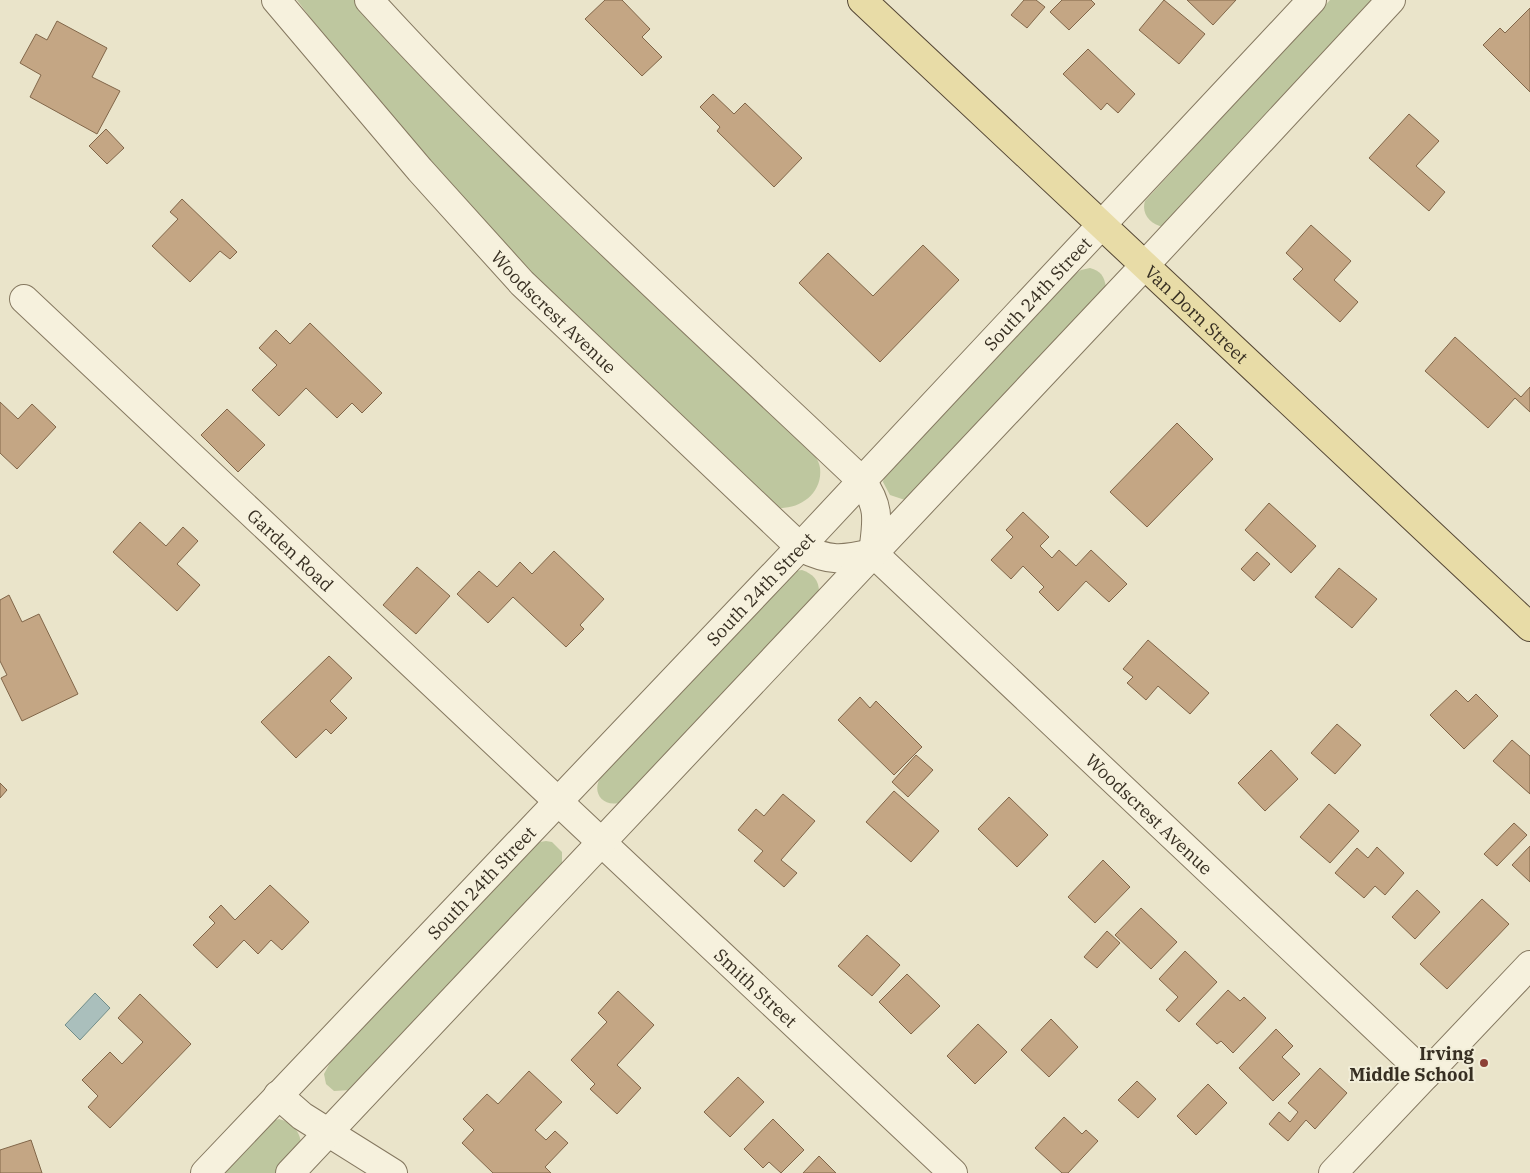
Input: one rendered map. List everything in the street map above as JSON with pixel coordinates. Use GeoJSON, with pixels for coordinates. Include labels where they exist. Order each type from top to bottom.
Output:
{"type":"FeatureCollection","features":[{"type":"Feature","properties":{"kind":"main road","name":"Van Dorn Street"},"geometry":{"type":"LineString","coordinates":[[862,0],[1530,627]]}},
{"type":"Feature","properties":{"kind":"street","name":"Woodscrest Avenue"},"geometry":{"type":"LineString","coordinates":[[276,0],[420,170],[522,283],[800,546],[819,556],[840,560],[873,553],[1426,1075]]}},
{"type":"Feature","properties":{"kind":"street"},"geometry":{"type":"LineString","coordinates":[[369,0],[430,67],[861,480],[872,495],[878,514],[873,553]]}},
{"type":"Feature","properties":{"kind":"street","name":"South 24th Street"},"geometry":{"type":"LineString","coordinates":[[206,1173],[1102,226],[1312,0]]}},
{"type":"Feature","properties":{"kind":"street"},"geometry":{"type":"LineString","coordinates":[[290,1173],[1145,266],[1391,0]]}},
{"type":"Feature","properties":{"kind":"street","name":"Garden Road"},"geometry":{"type":"LineString","coordinates":[[24,298],[558,802]]}},
{"type":"Feature","properties":{"kind":"street","name":"Smith Street"},"geometry":{"type":"LineString","coordinates":[[558,802],[953,1173]]}},
{"type":"Feature","properties":{"kind":"street"},"geometry":{"type":"LineString","coordinates":[[1333,1173],[1530,965]]}},
{"type":"Feature","properties":{"kind":"street"},"geometry":{"type":"LineString","coordinates":[[278,1096],[328,1134],[393,1173]]}},
{"type":"Feature","properties":{"kind":"green space"},"geometry":{"type":"Polygon","coordinates":[[[297,0],[355,0],[409,59],[807,444],[817,459],[820,468],[818,485],[814,492],[802,503],[786,508],[777,508],[548,298],[335,51],[297,0]]]}},
{"type":"Feature","properties":{"kind":"green space"},"geometry":{"type":"Polygon","coordinates":[[[1330,0],[1379,0],[1163,227],[1151,221],[1144,210],[1145,201],[1330,0]]]}},
{"type":"Feature","properties":{"kind":"green space"},"geometry":{"type":"Polygon","coordinates":[[[1090,268],[1101,274],[1106,287],[911,497],[905,500],[890,495],[883,482],[885,474],[890,467],[1074,275],[1081,270],[1090,268]]]}},
{"type":"Feature","properties":{"kind":"green space"},"geometry":{"type":"Polygon","coordinates":[[[802,570],[815,578],[819,592],[622,802],[615,804],[604,801],[600,797],[597,787],[602,775],[795,571],[802,570]]]}},
{"type":"Feature","properties":{"kind":"green space"},"geometry":{"type":"Polygon","coordinates":[[[540,842],[552,842],[562,852],[562,866],[351,1090],[334,1091],[326,1084],[324,1074],[331,1061],[528,850],[540,842]]]}},
{"type":"Feature","properties":{"kind":"green space"},"geometry":{"type":"Polygon","coordinates":[[[279,1119],[295,1128],[301,1140],[301,1145],[275,1173],[224,1173],[273,1121],[279,1119]]]}},
{"type":"Feature","properties":{"kind":"shaded area"},"geometry":{"type":"Polygon","coordinates":[[[95,993],[110,1008],[80,1040],[65,1025],[95,993]]]}},
{"type":"Feature","properties":{"kind":"building"},"geometry":{"type":"Polygon","coordinates":[[[605,0],[622,0],[650,29],[642,37],[662,57],[642,76],[585,19],[605,0]]]}},
{"type":"Feature","properties":{"kind":"building"},"geometry":{"type":"Polygon","coordinates":[[[1024,0],[1036,0],[1045,7],[1027,28],[1011,15],[1024,0]]]}},
{"type":"Feature","properties":{"kind":"building"},"geometry":{"type":"Polygon","coordinates":[[[1062,0],[1091,0],[1095,4],[1069,30],[1050,12],[1062,0]]]}},
{"type":"Feature","properties":{"kind":"building"},"geometry":{"type":"Polygon","coordinates":[[[1164,0],[1205,34],[1179,64],[1139,30],[1164,0]]]}},
{"type":"Feature","properties":{"kind":"building"},"geometry":{"type":"Polygon","coordinates":[[[1187,0],[1236,0],[1213,25],[1187,0]]]}},
{"type":"Feature","properties":{"kind":"building"},"geometry":{"type":"Polygon","coordinates":[[[1530,8],[1530,92],[1483,45],[1500,28],[1505,33],[1530,8]]]}},
{"type":"Feature","properties":{"kind":"building"},"geometry":{"type":"Polygon","coordinates":[[[57,21],[107,48],[92,77],[120,91],[97,134],[30,97],[41,75],[20,63],[36,34],[47,40],[57,21]]]}},
{"type":"Feature","properties":{"kind":"building"},"geometry":{"type":"Polygon","coordinates":[[[1088,49],[1135,94],[1118,113],[1107,103],[1101,110],[1063,74],[1088,49]]]}},
{"type":"Feature","properties":{"kind":"building"},"geometry":{"type":"Polygon","coordinates":[[[713,94],[734,114],[745,103],[802,158],[774,187],[717,131],[720,127],[700,107],[713,94]]]}},
{"type":"Feature","properties":{"kind":"building"},"geometry":{"type":"Polygon","coordinates":[[[1409,114],[1439,141],[1416,166],[1445,192],[1429,211],[1369,158],[1409,114]]]}},
{"type":"Feature","properties":{"kind":"building"},"geometry":{"type":"Polygon","coordinates":[[[106,129],[124,148],[107,164],[89,146],[106,129]]]}},
{"type":"Feature","properties":{"kind":"building"},"geometry":{"type":"Polygon","coordinates":[[[182,199],[237,252],[230,259],[220,251],[190,282],[152,246],[178,219],[170,212],[182,199]]]}},
{"type":"Feature","properties":{"kind":"building"},"geometry":{"type":"Polygon","coordinates":[[[1311,225],[1351,261],[1334,280],[1358,302],[1340,322],[1293,279],[1303,269],[1286,253],[1311,225]]]}},
{"type":"Feature","properties":{"kind":"building"},"geometry":{"type":"Polygon","coordinates":[[[923,245],[959,280],[880,362],[799,283],[828,253],[873,296],[923,245]]]}},
{"type":"Feature","properties":{"kind":"building"},"geometry":{"type":"Polygon","coordinates":[[[310,323],[382,393],[362,413],[352,403],[337,418],[306,388],[279,416],[252,390],[277,365],[259,348],[276,330],[290,344],[310,323]]]}},
{"type":"Feature","properties":{"kind":"building"},"geometry":{"type":"Polygon","coordinates":[[[1455,337],[1521,397],[1530,387],[1530,412],[1515,398],[1488,428],[1425,371],[1455,337]]]}},
{"type":"Feature","properties":{"kind":"building"},"geometry":{"type":"Polygon","coordinates":[[[0,402],[18,419],[32,404],[56,427],[17,469],[0,453],[0,402]]]}},
{"type":"Feature","properties":{"kind":"building"},"geometry":{"type":"Polygon","coordinates":[[[227,409],[265,445],[238,472],[201,435],[227,409]]]}},
{"type":"Feature","properties":{"kind":"building"},"geometry":{"type":"Polygon","coordinates":[[[1177,423],[1213,459],[1147,527],[1110,492],[1177,423]]]}},
{"type":"Feature","properties":{"kind":"building"},"geometry":{"type":"Polygon","coordinates":[[[1269,503],[1316,546],[1291,573],[1245,530],[1269,503]]]}},
{"type":"Feature","properties":{"kind":"building"},"geometry":{"type":"Polygon","coordinates":[[[1023,512],[1049,537],[1040,546],[1052,558],[1059,550],[1076,566],[1091,550],[1127,584],[1109,602],[1086,581],[1058,611],[1039,592],[1044,587],[1023,566],[1011,579],[991,560],[1013,537],[1006,530],[1023,512]]]}},
{"type":"Feature","properties":{"kind":"building"},"geometry":{"type":"Polygon","coordinates":[[[140,522],[166,546],[183,527],[198,541],[177,564],[200,585],[177,611],[113,552],[140,522]]]}},
{"type":"Feature","properties":{"kind":"building"},"geometry":{"type":"Polygon","coordinates":[[[554,551],[604,599],[580,625],[584,629],[566,647],[513,597],[488,623],[457,594],[479,571],[497,587],[520,562],[532,574],[554,551]]]}},
{"type":"Feature","properties":{"kind":"building"},"geometry":{"type":"Polygon","coordinates":[[[1257,552],[1270,564],[1254,581],[1241,569],[1257,552]]]}},
{"type":"Feature","properties":{"kind":"building"},"geometry":{"type":"Polygon","coordinates":[[[417,567],[450,596],[416,634],[383,605],[417,567]]]}},
{"type":"Feature","properties":{"kind":"building"},"geometry":{"type":"Polygon","coordinates":[[[1339,568],[1377,599],[1352,628],[1315,597],[1339,568]]]}},
{"type":"Feature","properties":{"kind":"building"},"geometry":{"type":"Polygon","coordinates":[[[9,595],[22,622],[39,614],[78,694],[22,721],[1,678],[7,675],[0,661],[0,600],[9,595]]]}},
{"type":"Feature","properties":{"kind":"building"},"geometry":{"type":"Polygon","coordinates":[[[1148,640],[1209,693],[1190,714],[1158,686],[1146,700],[1127,683],[1133,677],[1123,669],[1148,640]]]}},
{"type":"Feature","properties":{"kind":"building"},"geometry":{"type":"Polygon","coordinates":[[[329,656],[352,678],[330,701],[347,718],[331,734],[326,729],[296,758],[261,722],[329,656]]]}},
{"type":"Feature","properties":{"kind":"building"},"geometry":{"type":"Polygon","coordinates":[[[1456,690],[1468,702],[1476,694],[1498,716],[1464,749],[1430,715],[1456,690]]]}},
{"type":"Feature","properties":{"kind":"building"},"geometry":{"type":"Polygon","coordinates":[[[860,697],[870,708],[876,701],[922,747],[894,775],[838,720],[860,697]]]}},
{"type":"Feature","properties":{"kind":"building"},"geometry":{"type":"Polygon","coordinates":[[[1337,724],[1361,745],[1335,774],[1311,753],[1337,724]]]}},
{"type":"Feature","properties":{"kind":"building"},"geometry":{"type":"Polygon","coordinates":[[[1512,740],[1530,756],[1530,794],[1493,761],[1512,740]]]}},
{"type":"Feature","properties":{"kind":"building"},"geometry":{"type":"Polygon","coordinates":[[[1271,750],[1298,779],[1265,811],[1238,783],[1271,750]]]}},
{"type":"Feature","properties":{"kind":"building"},"geometry":{"type":"Polygon","coordinates":[[[916,755],[933,770],[908,797],[892,782],[916,755]]]}},
{"type":"Feature","properties":{"kind":"building"},"geometry":{"type":"Polygon","coordinates":[[[0,783],[7,790],[0,798],[0,783]]]}},
{"type":"Feature","properties":{"kind":"building"},"geometry":{"type":"Polygon","coordinates":[[[894,791],[939,831],[911,862],[866,822],[894,791]]]}},
{"type":"Feature","properties":{"kind":"building"},"geometry":{"type":"Polygon","coordinates":[[[783,794],[815,821],[781,860],[797,873],[784,887],[754,861],[763,851],[738,830],[756,809],[764,816],[783,794]]]}},
{"type":"Feature","properties":{"kind":"building"},"geometry":{"type":"Polygon","coordinates":[[[1009,797],[1048,835],[1017,867],[978,829],[1009,797]]]}},
{"type":"Feature","properties":{"kind":"building"},"geometry":{"type":"Polygon","coordinates":[[[1329,804],[1359,831],[1330,863],[1300,837],[1329,804]]]}},
{"type":"Feature","properties":{"kind":"building"},"geometry":{"type":"Polygon","coordinates":[[[1514,823],[1527,835],[1497,866],[1484,854],[1514,823]]]}},
{"type":"Feature","properties":{"kind":"building"},"geometry":{"type":"Polygon","coordinates":[[[1530,846],[1530,882],[1512,865],[1530,846]]]}},
{"type":"Feature","properties":{"kind":"building"},"geometry":{"type":"Polygon","coordinates":[[[1377,847],[1404,873],[1385,895],[1375,886],[1364,898],[1335,873],[1357,848],[1368,858],[1377,847]]]}},
{"type":"Feature","properties":{"kind":"building"},"geometry":{"type":"Polygon","coordinates":[[[1103,860],[1130,887],[1095,923],[1068,897],[1103,860]]]}},
{"type":"Feature","properties":{"kind":"building"},"geometry":{"type":"Polygon","coordinates":[[[270,885],[309,922],[282,950],[271,940],[258,954],[244,940],[217,968],[193,945],[215,923],[209,917],[221,905],[235,920],[270,885]]]}},
{"type":"Feature","properties":{"kind":"building"},"geometry":{"type":"Polygon","coordinates":[[[1417,890],[1440,912],[1415,939],[1392,917],[1417,890]]]}},
{"type":"Feature","properties":{"kind":"building"},"geometry":{"type":"Polygon","coordinates":[[[1482,899],[1509,924],[1447,989],[1420,964],[1482,899]]]}},
{"type":"Feature","properties":{"kind":"building"},"geometry":{"type":"Polygon","coordinates":[[[1141,908],[1177,942],[1151,969],[1115,935],[1141,908]]]}},
{"type":"Feature","properties":{"kind":"building"},"geometry":{"type":"Polygon","coordinates":[[[1107,931],[1120,943],[1097,968],[1084,957],[1107,931]]]}},
{"type":"Feature","properties":{"kind":"building"},"geometry":{"type":"Polygon","coordinates":[[[867,935],[900,965],[872,996],[838,966],[867,935]]]}},
{"type":"Feature","properties":{"kind":"building"},"geometry":{"type":"Polygon","coordinates":[[[1185,951],[1217,982],[1179,1022],[1166,1010],[1178,997],[1159,979],[1185,951]]]}},
{"type":"Feature","properties":{"kind":"building"},"geometry":{"type":"Polygon","coordinates":[[[907,974],[940,1006],[911,1034],[879,1002],[907,974]]]}},
{"type":"Feature","properties":{"kind":"building"},"geometry":{"type":"Polygon","coordinates":[[[1228,990],[1240,1001],[1244,997],[1266,1018],[1233,1053],[1221,1041],[1217,1044],[1196,1024],[1228,990]]]}},
{"type":"Feature","properties":{"kind":"building"},"geometry":{"type":"Polygon","coordinates":[[[618,991],[654,1025],[617,1065],[641,1088],[617,1114],[590,1089],[595,1084],[571,1060],[607,1022],[598,1013],[618,991]]]}},
{"type":"Feature","properties":{"kind":"building"},"geometry":{"type":"Polygon","coordinates":[[[140,994],[191,1044],[110,1128],[88,1107],[98,1096],[82,1080],[110,1052],[122,1064],[143,1042],[118,1018],[140,994]]]}},
{"type":"Feature","properties":{"kind":"building"},"geometry":{"type":"Polygon","coordinates":[[[1051,1019],[1078,1047],[1049,1077],[1021,1050],[1051,1019]]]}},
{"type":"Feature","properties":{"kind":"building"},"geometry":{"type":"Polygon","coordinates":[[[978,1024],[1007,1052],[975,1084],[947,1056],[978,1024]]]}},
{"type":"Feature","properties":{"kind":"building"},"geometry":{"type":"Polygon","coordinates":[[[1276,1029],[1293,1046],[1282,1057],[1300,1074],[1273,1101],[1239,1068],[1276,1029]]]}},
{"type":"Feature","properties":{"kind":"building"},"geometry":{"type":"Polygon","coordinates":[[[1320,1068],[1347,1093],[1315,1129],[1306,1120],[1288,1141],[1269,1124],[1279,1112],[1290,1122],[1298,1112],[1288,1103],[1320,1068]]]}},
{"type":"Feature","properties":{"kind":"building"},"geometry":{"type":"Polygon","coordinates":[[[529,1071],[562,1102],[535,1130],[546,1140],[555,1131],[568,1143],[545,1167],[551,1173],[493,1173],[462,1143],[474,1130],[463,1119],[487,1094],[498,1104],[529,1071]]]}},
{"type":"Feature","properties":{"kind":"building"},"geometry":{"type":"Polygon","coordinates":[[[738,1077],[764,1102],[730,1137],[704,1112],[738,1077]]]}},
{"type":"Feature","properties":{"kind":"building"},"geometry":{"type":"Polygon","coordinates":[[[1137,1081],[1156,1099],[1138,1118],[1118,1100],[1137,1081]]]}},
{"type":"Feature","properties":{"kind":"building"},"geometry":{"type":"Polygon","coordinates":[[[1208,1084],[1227,1103],[1196,1135],[1177,1116],[1208,1084]]]}},
{"type":"Feature","properties":{"kind":"building"},"geometry":{"type":"Polygon","coordinates":[[[1064,1117],[1082,1134],[1086,1130],[1098,1141],[1068,1173],[1062,1173],[1035,1148],[1064,1117]]]}},
{"type":"Feature","properties":{"kind":"building"},"geometry":{"type":"Polygon","coordinates":[[[773,1119],[804,1150],[781,1173],[769,1162],[763,1168],[744,1149],[773,1119]]]}},
{"type":"Feature","properties":{"kind":"building"},"geometry":{"type":"Polygon","coordinates":[[[31,1140],[42,1173],[0,1173],[0,1150],[31,1140]]]}},
{"type":"Feature","properties":{"kind":"building"},"geometry":{"type":"Polygon","coordinates":[[[819,1156],[836,1173],[803,1173],[819,1156]]]}},
{"type":"Feature","properties":{"kind":"place","name":"Irving Middle School"},"geometry":{"type":"Point","coordinates":[1484,1063]}}]}
